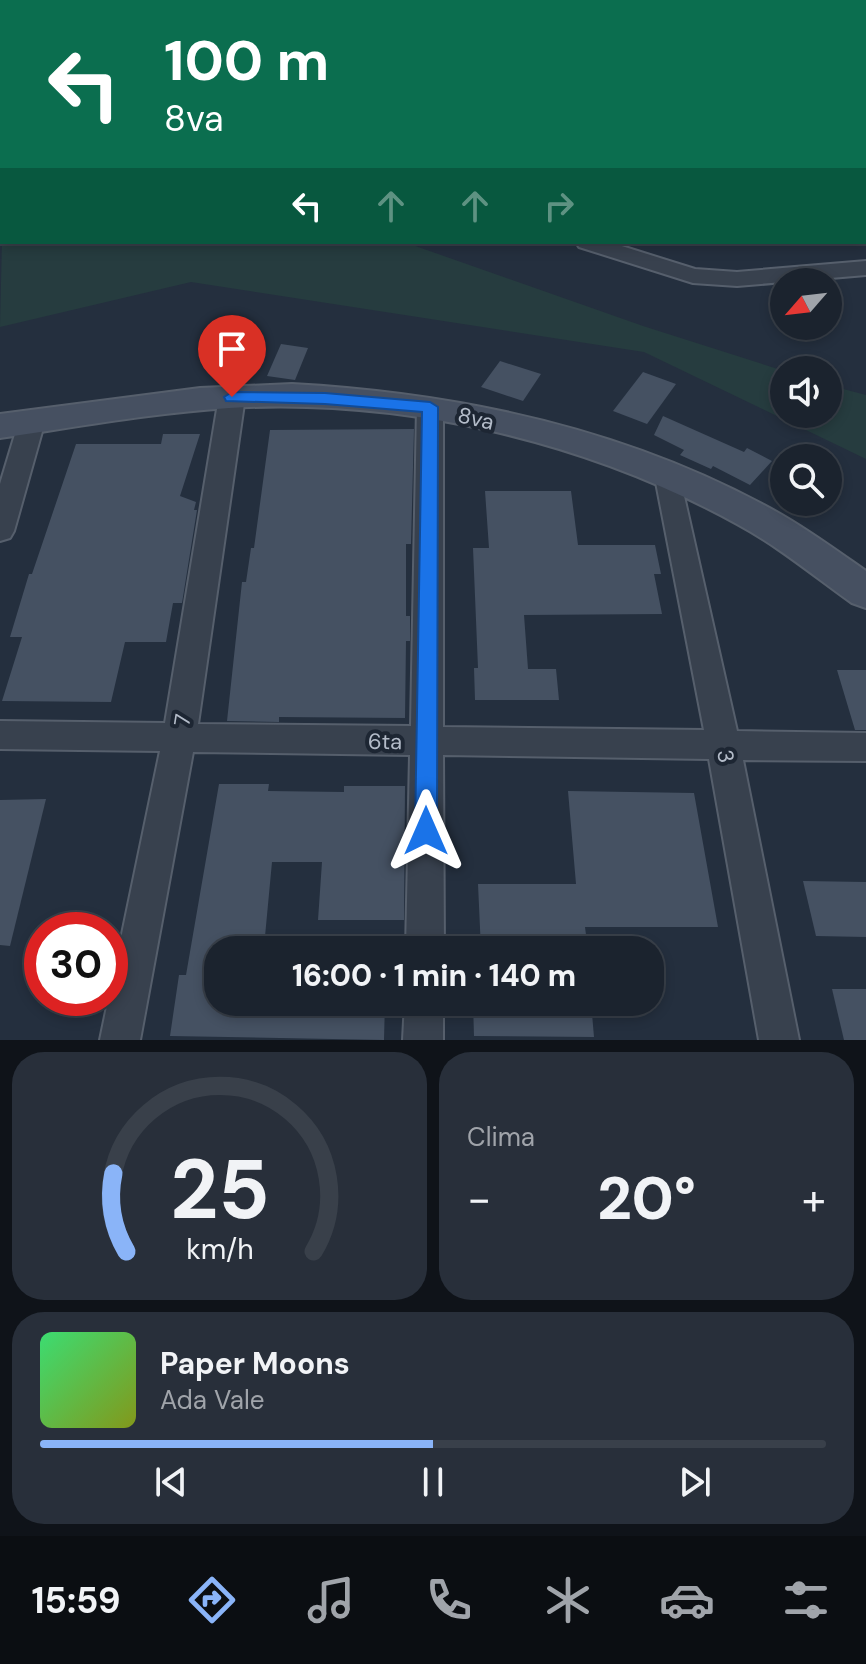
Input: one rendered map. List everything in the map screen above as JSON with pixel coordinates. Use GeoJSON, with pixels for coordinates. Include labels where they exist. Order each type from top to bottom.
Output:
{"type":"FeatureCollection","features":[{"type":"Feature","properties":{"kind":"street"},"geometry":{"type":"LineString","coordinates":[[593,244],[693,276],[737,279],[866,268]]}},
{"type":"Feature","properties":{"kind":"street","name":"8va"},"geometry":{"type":"LineString","coordinates":[[16,424],[232,397],[325,399],[430,407],[559,437],[667,472],[751,514],[866,592]]}},
{"type":"Feature","properties":{"kind":"street","name":"7"},"geometry":{"type":"LineString","coordinates":[[120,1040],[179,738],[232,397]]}},
{"type":"Feature","properties":{"kind":"street"},"geometry":{"type":"LineString","coordinates":[[425,936],[430,407]]}},
{"type":"Feature","properties":{"kind":"street"},"geometry":{"type":"LineString","coordinates":[[0,531],[16,424]]}},
{"type":"Feature","properties":{"kind":"street","name":"3"},"geometry":{"type":"LineString","coordinates":[[667,472],[779,1040]]}},
{"type":"Feature","properties":{"kind":"street","name":"6ta"},"geometry":{"type":"LineString","coordinates":[[0,735],[866,747]]}},
{"type":"Feature","properties":{"kind":"street"},"geometry":{"type":"LineString","coordinates":[[423,1040],[424,1016]]}},
{"type":"Feature","properties":{"kind":"green space"},"geometry":{"type":"Polygon","coordinates":[[[2,244],[410,244],[643,326],[770,367],[770,413],[644,352],[191,282],[0,327],[2,244]]]}},
{"type":"Feature","properties":{"kind":"green space"},"geometry":{"type":"Polygon","coordinates":[[[842,389],[866,395],[866,459],[842,447],[842,444],[835,444],[802,428],[842,428],[842,389]]]}},
{"type":"Feature","properties":{"kind":"building"},"geometry":{"type":"Polygon","coordinates":[[[281,344],[308,348],[295,380],[267,376],[281,344]]]}},
{"type":"Feature","properties":{"kind":"building"},"geometry":{"type":"Polygon","coordinates":[[[500,361],[541,374],[523,401],[481,387],[500,361]]]}},
{"type":"Feature","properties":{"kind":"building"},"geometry":{"type":"Polygon","coordinates":[[[643,372],[676,384],[647,424],[613,411],[643,372]]]}},
{"type":"Feature","properties":{"kind":"building"},"geometry":{"type":"Polygon","coordinates":[[[663,416],[744,452],[747,448],[770,460],[770,463],[750,485],[713,466],[711,469],[680,455],[684,450],[654,435],[663,416]]]}},
{"type":"Feature","properties":{"kind":"building"},"geometry":{"type":"Polygon","coordinates":[[[414,429],[411,544],[406,544],[406,616],[410,616],[410,641],[406,641],[405,718],[279,717],[279,722],[227,721],[242,582],[246,582],[251,548],[254,548],[270,430],[414,429]]]}},
{"type":"Feature","properties":{"kind":"building"},"geometry":{"type":"Polygon","coordinates":[[[163,434],[200,434],[180,496],[196,502],[194,510],[197,510],[182,603],[173,603],[166,642],[125,642],[111,702],[2,701],[22,637],[10,637],[29,574],[32,574],[76,444],[161,444],[163,434]]]}},
{"type":"Feature","properties":{"kind":"building"},"geometry":{"type":"Polygon","coordinates":[[[485,491],[571,491],[578,545],[655,545],[661,574],[654,574],[662,614],[524,615],[528,669],[556,669],[559,700],[475,700],[474,668],[478,668],[473,548],[489,548],[485,491]]]}},
{"type":"Feature","properties":{"kind":"building"},"geometry":{"type":"Polygon","coordinates":[[[837,670],[866,670],[866,730],[855,730],[837,670]]]}},
{"type":"Feature","properties":{"kind":"building"},"geometry":{"type":"Polygon","coordinates":[[[219,784],[269,784],[268,791],[344,792],[344,786],[405,786],[404,920],[318,920],[322,862],[272,862],[265,936],[204,936],[204,1016],[385,1016],[384,1040],[170,1036],[179,975],[186,975],[219,784]]]}},
{"type":"Feature","properties":{"kind":"building"},"geometry":{"type":"Polygon","coordinates":[[[568,791],[694,793],[718,927],[585,927],[586,936],[480,936],[478,884],[576,884],[568,791]]]}},
{"type":"Feature","properties":{"kind":"building"},"geometry":{"type":"Polygon","coordinates":[[[46,799],[10,946],[0,945],[0,800],[46,799]]]}},
{"type":"Feature","properties":{"kind":"building"},"geometry":{"type":"Polygon","coordinates":[[[803,881],[866,882],[866,937],[816,936],[803,881]]]}},
{"type":"Feature","properties":{"kind":"building"},"geometry":{"type":"Polygon","coordinates":[[[832,989],[866,989],[866,1040],[844,1040],[832,989]]]}},
{"type":"Feature","properties":{"kind":"building"},"geometry":{"type":"Polygon","coordinates":[[[473,1016],[592,1016],[594,1037],[474,1036],[473,1016]]]}},
{"type":"Feature","properties":{"kind":"route"},"geometry":{"type":"LineString","coordinates":[[232,397],[325,399],[430,407],[426,831]]}}]}
